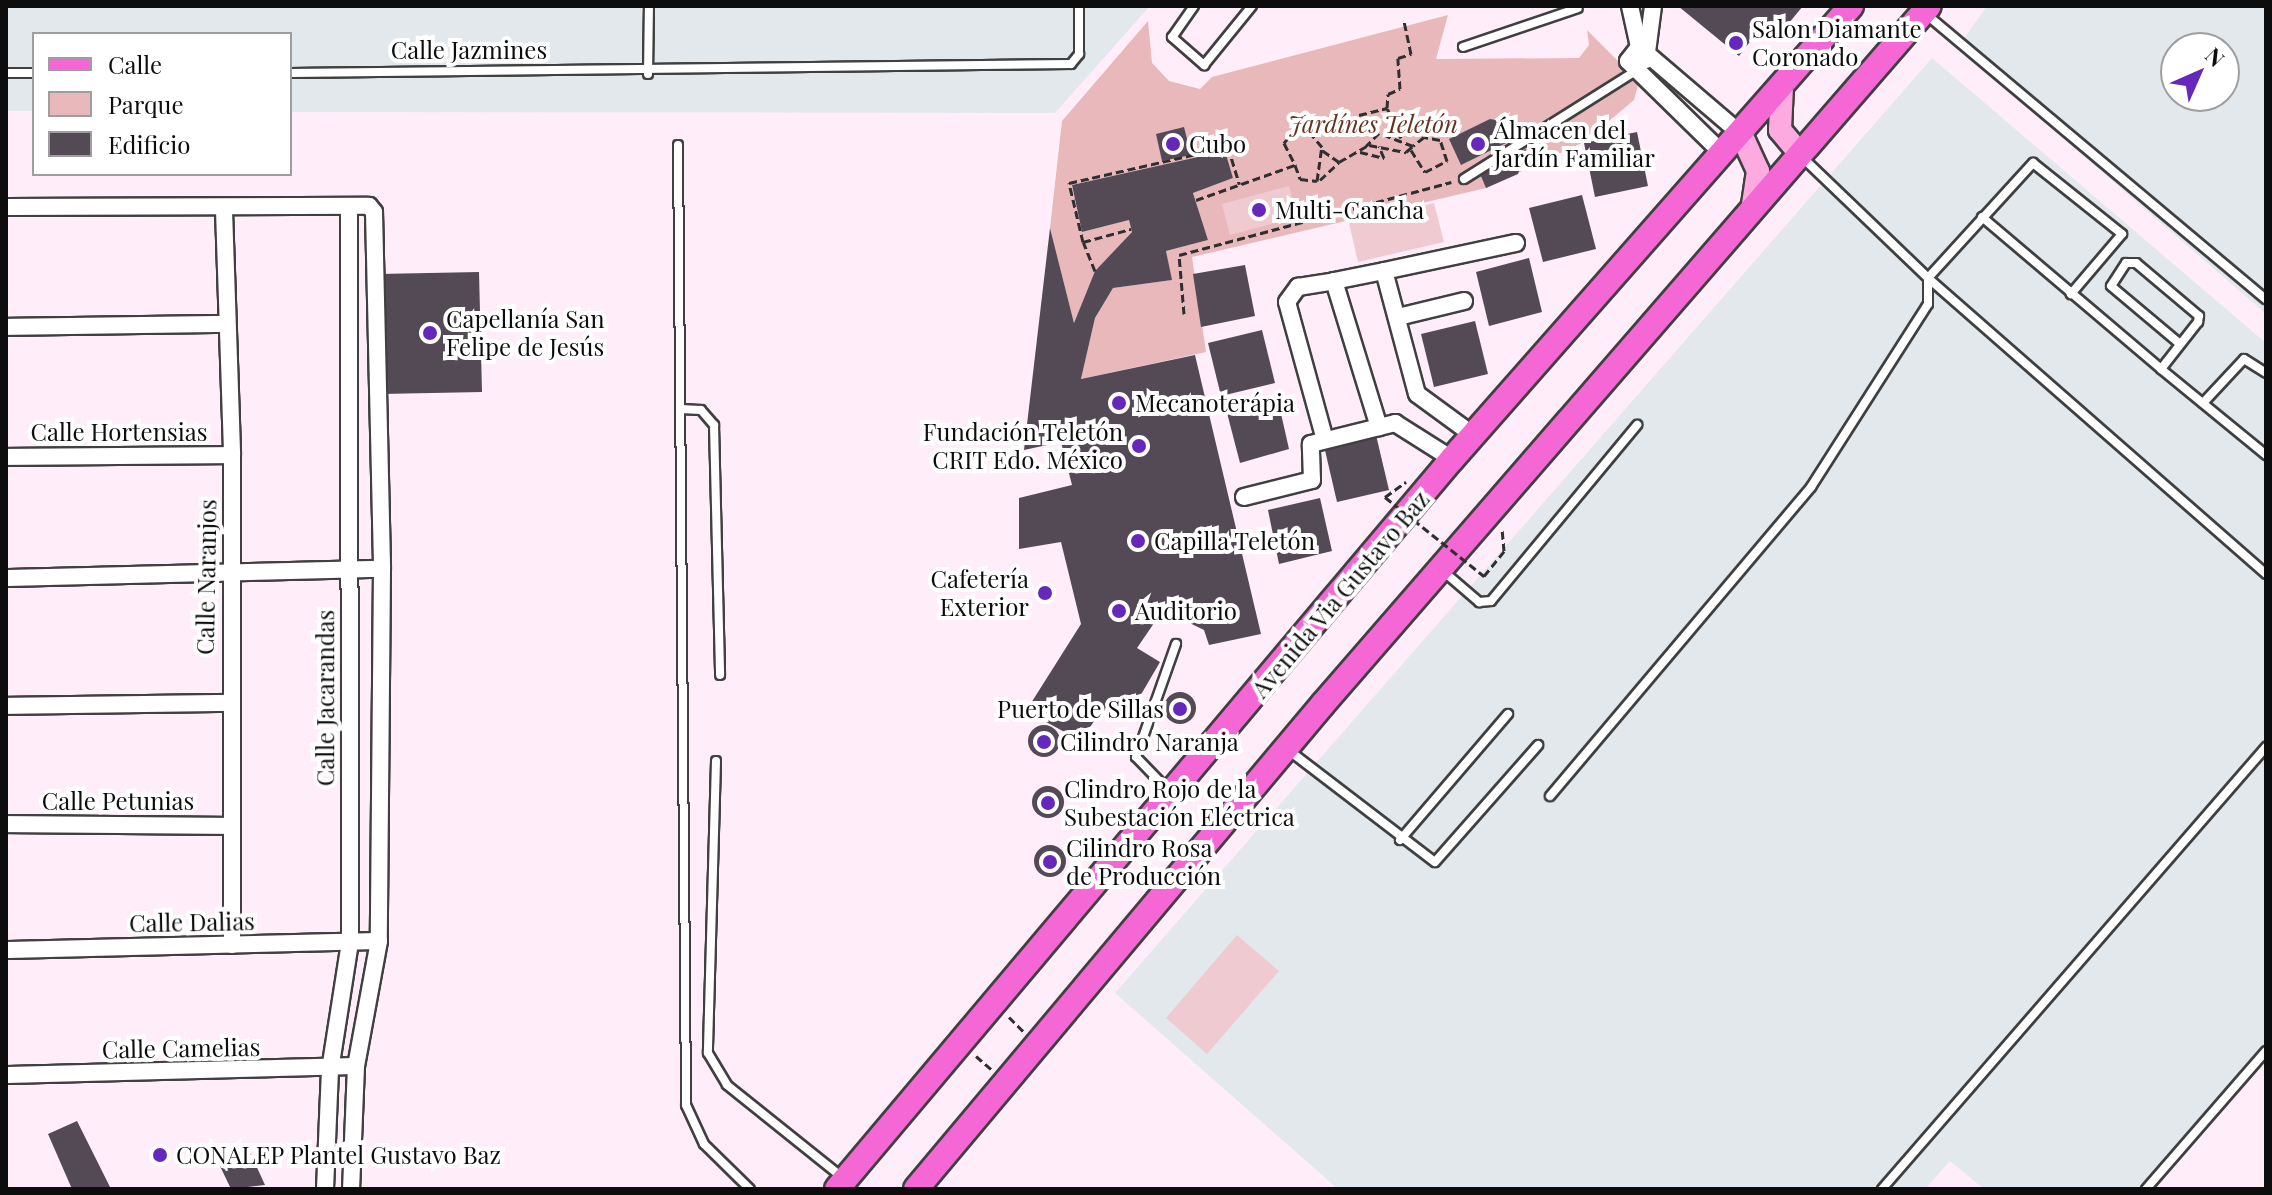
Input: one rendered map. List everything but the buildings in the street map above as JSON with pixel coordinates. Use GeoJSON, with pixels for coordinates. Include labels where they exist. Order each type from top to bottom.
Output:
{"type":"FeatureCollection","features":[{"type":"Feature","properties":{"kind":"main road","name":"Avenida Via Gustavo Baz"},"geometry":{"type":"LineString","coordinates":[[842,1186],[1452,459],[1851,6]]}},
{"type":"Feature","properties":{"kind":"main road"},"geometry":{"type":"LineString","coordinates":[[916,1189],[1440,568],[1926,9]]}},
{"type":"Feature","properties":{"kind":"main road"},"geometry":{"type":"LineString","coordinates":[[1782,86],[1780,130],[1800,154]]}},
{"type":"Feature","properties":{"kind":"main road"},"geometry":{"type":"LineString","coordinates":[[1741,134],[1758,171],[1752,211]]}},
{"type":"Feature","properties":{"kind":"street"},"geometry":{"type":"LineString","coordinates":[[1630,6],[1644,52],[1741,134]]}},
{"type":"Feature","properties":{"kind":"street"},"geometry":{"type":"LineString","coordinates":[[1653,6],[1644,52],[1629,68],[1723,154]]}},
{"type":"Feature","properties":{"kind":"street","name":"Calle Jacarandas"},"geometry":{"type":"LineString","coordinates":[[325,1189],[330,1070],[350,943],[349,206]]}},
{"type":"Feature","properties":{"kind":"street"},"geometry":{"type":"LineString","coordinates":[[6,207],[224,210],[372,208],[382,569],[379,941],[356,1066],[351,1189]]}},
{"type":"Feature","properties":{"kind":"street","name":"Calle Naranjos"},"geometry":{"type":"LineString","coordinates":[[224,210],[225,324],[232,455],[228,703],[232,945]]}},
{"type":"Feature","properties":{"kind":"street"},"geometry":{"type":"LineString","coordinates":[[1325,440],[1287,302],[1298,287],[1516,243]]}},
{"type":"Feature","properties":{"kind":"street"},"geometry":{"type":"LineString","coordinates":[[1384,271],[1417,394],[1473,435]]}},
{"type":"Feature","properties":{"kind":"street"},"geometry":{"type":"LineString","coordinates":[[1334,281],[1379,427]]}},
{"type":"Feature","properties":{"kind":"street"},"geometry":{"type":"LineString","coordinates":[[1398,317],[1464,301]]}},
{"type":"Feature","properties":{"kind":"street"},"geometry":{"type":"LineString","coordinates":[[6,327],[225,324]]}},
{"type":"Feature","properties":{"kind":"street"},"geometry":{"type":"LineString","coordinates":[[1244,497],[1312,480],[1309,445],[1400,423],[1452,459]]}},
{"type":"Feature","properties":{"kind":"street","name":"Calle Hortensias"},"geometry":{"type":"LineString","coordinates":[[6,457],[232,455]]}},
{"type":"Feature","properties":{"kind":"street"},"geometry":{"type":"LineString","coordinates":[[6,578],[382,569]]}},
{"type":"Feature","properties":{"kind":"street"},"geometry":{"type":"LineString","coordinates":[[6,706],[228,703]]}},
{"type":"Feature","properties":{"kind":"street","name":"Calle Petunias"},"geometry":{"type":"LineString","coordinates":[[6,824],[230,826]]}},
{"type":"Feature","properties":{"kind":"street","name":"Calle Dalias"},"geometry":{"type":"LineString","coordinates":[[6,950],[379,941]]}},
{"type":"Feature","properties":{"kind":"street","name":"Calle Camelias"},"geometry":{"type":"LineString","coordinates":[[6,1075],[330,1070],[356,1066]]}},
{"type":"Feature","properties":{"kind":"lane"},"geometry":{"type":"LineString","coordinates":[[648,74],[649,6]]}},
{"type":"Feature","properties":{"kind":"lane","name":"Calle Jazmines"},"geometry":{"type":"LineString","coordinates":[[292,73],[648,74],[1071,64],[1079,54],[1079,6]]}},
{"type":"Feature","properties":{"kind":"lane"},"geometry":{"type":"LineString","coordinates":[[1194,6],[1172,37],[1204,65],[1252,6]]}},
{"type":"Feature","properties":{"kind":"lane"},"geometry":{"type":"LineString","coordinates":[[1463,47],[1578,8]]}},
{"type":"Feature","properties":{"kind":"lane"},"geometry":{"type":"LineString","coordinates":[[1926,9],[2266,299]]}},
{"type":"Feature","properties":{"kind":"lane"},"geometry":{"type":"LineString","coordinates":[[1464,179],[1629,68]]}},
{"type":"Feature","properties":{"kind":"lane"},"geometry":{"type":"LineString","coordinates":[[6,73],[32,73]]}},
{"type":"Feature","properties":{"kind":"lane"},"geometry":{"type":"LineString","coordinates":[[678,145],[686,1105],[704,1144],[750,1189]]}},
{"type":"Feature","properties":{"kind":"lane"},"geometry":{"type":"LineString","coordinates":[[1800,154],[1928,278],[2266,574]]}},
{"type":"Feature","properties":{"kind":"lane"},"geometry":{"type":"LineString","coordinates":[[1550,796],[1811,487],[1928,304],[1928,278],[2033,163],[2120,230],[2071,294]]}},
{"type":"Feature","properties":{"kind":"lane"},"geometry":{"type":"LineString","coordinates":[[1982,217],[2266,455]]}},
{"type":"Feature","properties":{"kind":"lane"},"geometry":{"type":"LineString","coordinates":[[2161,369],[2180,344],[2199,316],[2126,263],[2112,280],[2114,292],[2180,344]]}},
{"type":"Feature","properties":{"kind":"lane"},"geometry":{"type":"LineString","coordinates":[[2203,403],[2239,361],[2266,373]]}},
{"type":"Feature","properties":{"kind":"lane"},"geometry":{"type":"LineString","coordinates":[[680,409],[701,410],[714,425],[720,675]]}},
{"type":"Feature","properties":{"kind":"lane"},"geometry":{"type":"LineString","coordinates":[[1440,568],[1479,602],[1491,601],[1637,425]]}},
{"type":"Feature","properties":{"kind":"lane"},"geometry":{"type":"LineString","coordinates":[[1173,794],[1136,757],[1176,644]]}},
{"type":"Feature","properties":{"kind":"lane"},"geometry":{"type":"LineString","coordinates":[[1400,840],[1508,714]]}},
{"type":"Feature","properties":{"kind":"lane"},"geometry":{"type":"LineString","coordinates":[[1286,748],[1400,840],[1435,862],[1538,745]]}},
{"type":"Feature","properties":{"kind":"lane"},"geometry":{"type":"LineString","coordinates":[[1882,1189],[2266,747]]}},
{"type":"Feature","properties":{"kind":"lane"},"geometry":{"type":"LineString","coordinates":[[716,761],[708,1053],[727,1085],[842,1186]]}},
{"type":"Feature","properties":{"kind":"lane"},"geometry":{"type":"LineString","coordinates":[[2146,1189],[2266,1051]]}},
{"type":"Feature","properties":{"kind":"path"},"geometry":{"type":"LineString","coordinates":[[1366,146],[1377,144],[1412,148],[1424,137],[1440,140],[1447,161],[1440,171],[1425,172],[1412,148],[1401,138],[1387,108],[1388,94],[1400,89],[1398,58],[1411,54],[1404,21]]}},
{"type":"Feature","properties":{"kind":"path"},"geometry":{"type":"LineString","coordinates":[[1359,115],[1387,108]]}},
{"type":"Feature","properties":{"kind":"path"},"geometry":{"type":"LineString","coordinates":[[1339,162],[1322,150],[1313,132],[1295,129],[1284,149],[1300,179],[1317,181],[1339,162],[1360,152],[1379,133],[1401,138]]}},
{"type":"Feature","properties":{"kind":"path"},"geometry":{"type":"LineString","coordinates":[[1360,152],[1384,158],[1377,144]]}},
{"type":"Feature","properties":{"kind":"path"},"geometry":{"type":"LineString","coordinates":[[1095,271],[1083,242],[1069,183],[1228,147],[1239,184]]}},
{"type":"Feature","properties":{"kind":"path"},"geometry":{"type":"LineString","coordinates":[[1317,181],[1322,150]]}},
{"type":"Feature","properties":{"kind":"path"},"geometry":{"type":"LineString","coordinates":[[1196,200],[1295,165]]}},
{"type":"Feature","properties":{"kind":"path"},"geometry":{"type":"LineString","coordinates":[[1184,314],[1179,255],[1464,179]]}},
{"type":"Feature","properties":{"kind":"path"},"geometry":{"type":"LineString","coordinates":[[1083,242],[1131,229]]}},
{"type":"Feature","properties":{"kind":"path"},"geometry":{"type":"LineString","coordinates":[[1398,482],[1385,497],[1484,576],[1504,551]]}},
{"type":"Feature","properties":{"kind":"path"},"geometry":{"type":"LineString","coordinates":[[997,1005],[1037,1045]]}},
{"type":"Feature","properties":{"kind":"path"},"geometry":{"type":"LineString","coordinates":[[963,1044],[1006,1082]]}},
{"type":"Feature","properties":{"kind":"shaded area"},"geometry":{"type":"Polygon","coordinates":[[[6,6],[1150,6],[1055,113],[292,112],[292,32],[32,32],[32,111],[6,111],[6,6]]]}},
{"type":"Feature","properties":{"kind":"shaded area"},"geometry":{"type":"Polygon","coordinates":[[[1987,6],[2266,6],[2266,314],[1958,47],[1987,6]]]}},
{"type":"Feature","properties":{"kind":"shaded area"},"geometry":{"type":"Polygon","coordinates":[[[1932,58],[2266,343],[2266,1043],[2142,1189],[1984,1189],[1950,1161],[1925,1189],[1338,1189],[1115,993],[1932,58]]]}},
{"type":"Feature","properties":{"kind":"shaded area","name":"Multi-Cancha"},"geometry":{"type":"Polygon","coordinates":[[[1289,186],[1297,217],[1230,235],[1222,204],[1289,186]]]}},
{"type":"Feature","properties":{"kind":"shaded area"},"geometry":{"type":"Polygon","coordinates":[[[1434,203],[1444,242],[1358,262],[1349,223],[1434,203]]]}},
{"type":"Feature","properties":{"kind":"shaded area"},"geometry":{"type":"Polygon","coordinates":[[[1237,935],[1279,971],[1207,1054],[1166,1018],[1237,935]]]}},
{"type":"Feature","properties":{"kind":"green space","name":"Jardínes Teletón"},"geometry":{"type":"Polygon","coordinates":[[[1448,15],[1436,59],[1579,58],[1589,45],[1587,30],[1639,82],[1634,100],[1584,142],[1486,188],[1192,257],[1206,352],[1081,379],[1095,318],[1113,288],[1171,280],[1166,251],[1208,240],[1193,193],[1233,178],[1225,152],[1072,185],[1082,232],[1129,220],[1132,232],[1095,271],[1074,323],[1050,228],[1062,121],[1148,21],[1152,63],[1169,81],[1200,89],[1212,77],[1448,15]]]}},
{"type":"Feature","properties":{"kind":"place","name":"Salon Diamante Coronado"},"geometry":{"type":"Point","coordinates":[1736,43]}},
{"type":"Feature","properties":{"kind":"place","name":"Cubo"},"geometry":{"type":"Point","coordinates":[1173,144]}},
{"type":"Feature","properties":{"kind":"place","name":"Álmacen del Jardín Familiar"},"geometry":{"type":"Point","coordinates":[1478,144]}},
{"type":"Feature","properties":{"kind":"place","name":"Multi-Cancha"},"geometry":{"type":"Point","coordinates":[1259,210]}},
{"type":"Feature","properties":{"kind":"place","name":"Capellanía San Felipe de Jesús"},"geometry":{"type":"Point","coordinates":[430,333]}},
{"type":"Feature","properties":{"kind":"place","name":"Mecanoterápia"},"geometry":{"type":"Point","coordinates":[1119,403]}},
{"type":"Feature","properties":{"kind":"place","name":"Fundación Teletón CRIT Edo. México"},"geometry":{"type":"Point","coordinates":[1139,446]}},
{"type":"Feature","properties":{"kind":"place","name":"Capilla Teletón"},"geometry":{"type":"Point","coordinates":[1138,541]}},
{"type":"Feature","properties":{"kind":"place","name":"Cafetería Exterior"},"geometry":{"type":"Point","coordinates":[1045,593]}},
{"type":"Feature","properties":{"kind":"place","name":"Auditorio"},"geometry":{"type":"Point","coordinates":[1119,611]}},
{"type":"Feature","properties":{"kind":"place","name":"Puerto de Sillas"},"geometry":{"type":"Point","coordinates":[1180,709]}},
{"type":"Feature","properties":{"kind":"place","name":"Cilindro Naranja"},"geometry":{"type":"Point","coordinates":[1044,742]}},
{"type":"Feature","properties":{"kind":"place","name":"Clindro Rojo de la Subestación Eléctrica"},"geometry":{"type":"Point","coordinates":[1048,803]}},
{"type":"Feature","properties":{"kind":"place","name":"Cilindro Rosa de Producción"},"geometry":{"type":"Point","coordinates":[1050,862]}},
{"type":"Feature","properties":{"kind":"place","name":"CONALEP Plantel Gustavo Baz"},"geometry":{"type":"Point","coordinates":[160,1155]}}]}
